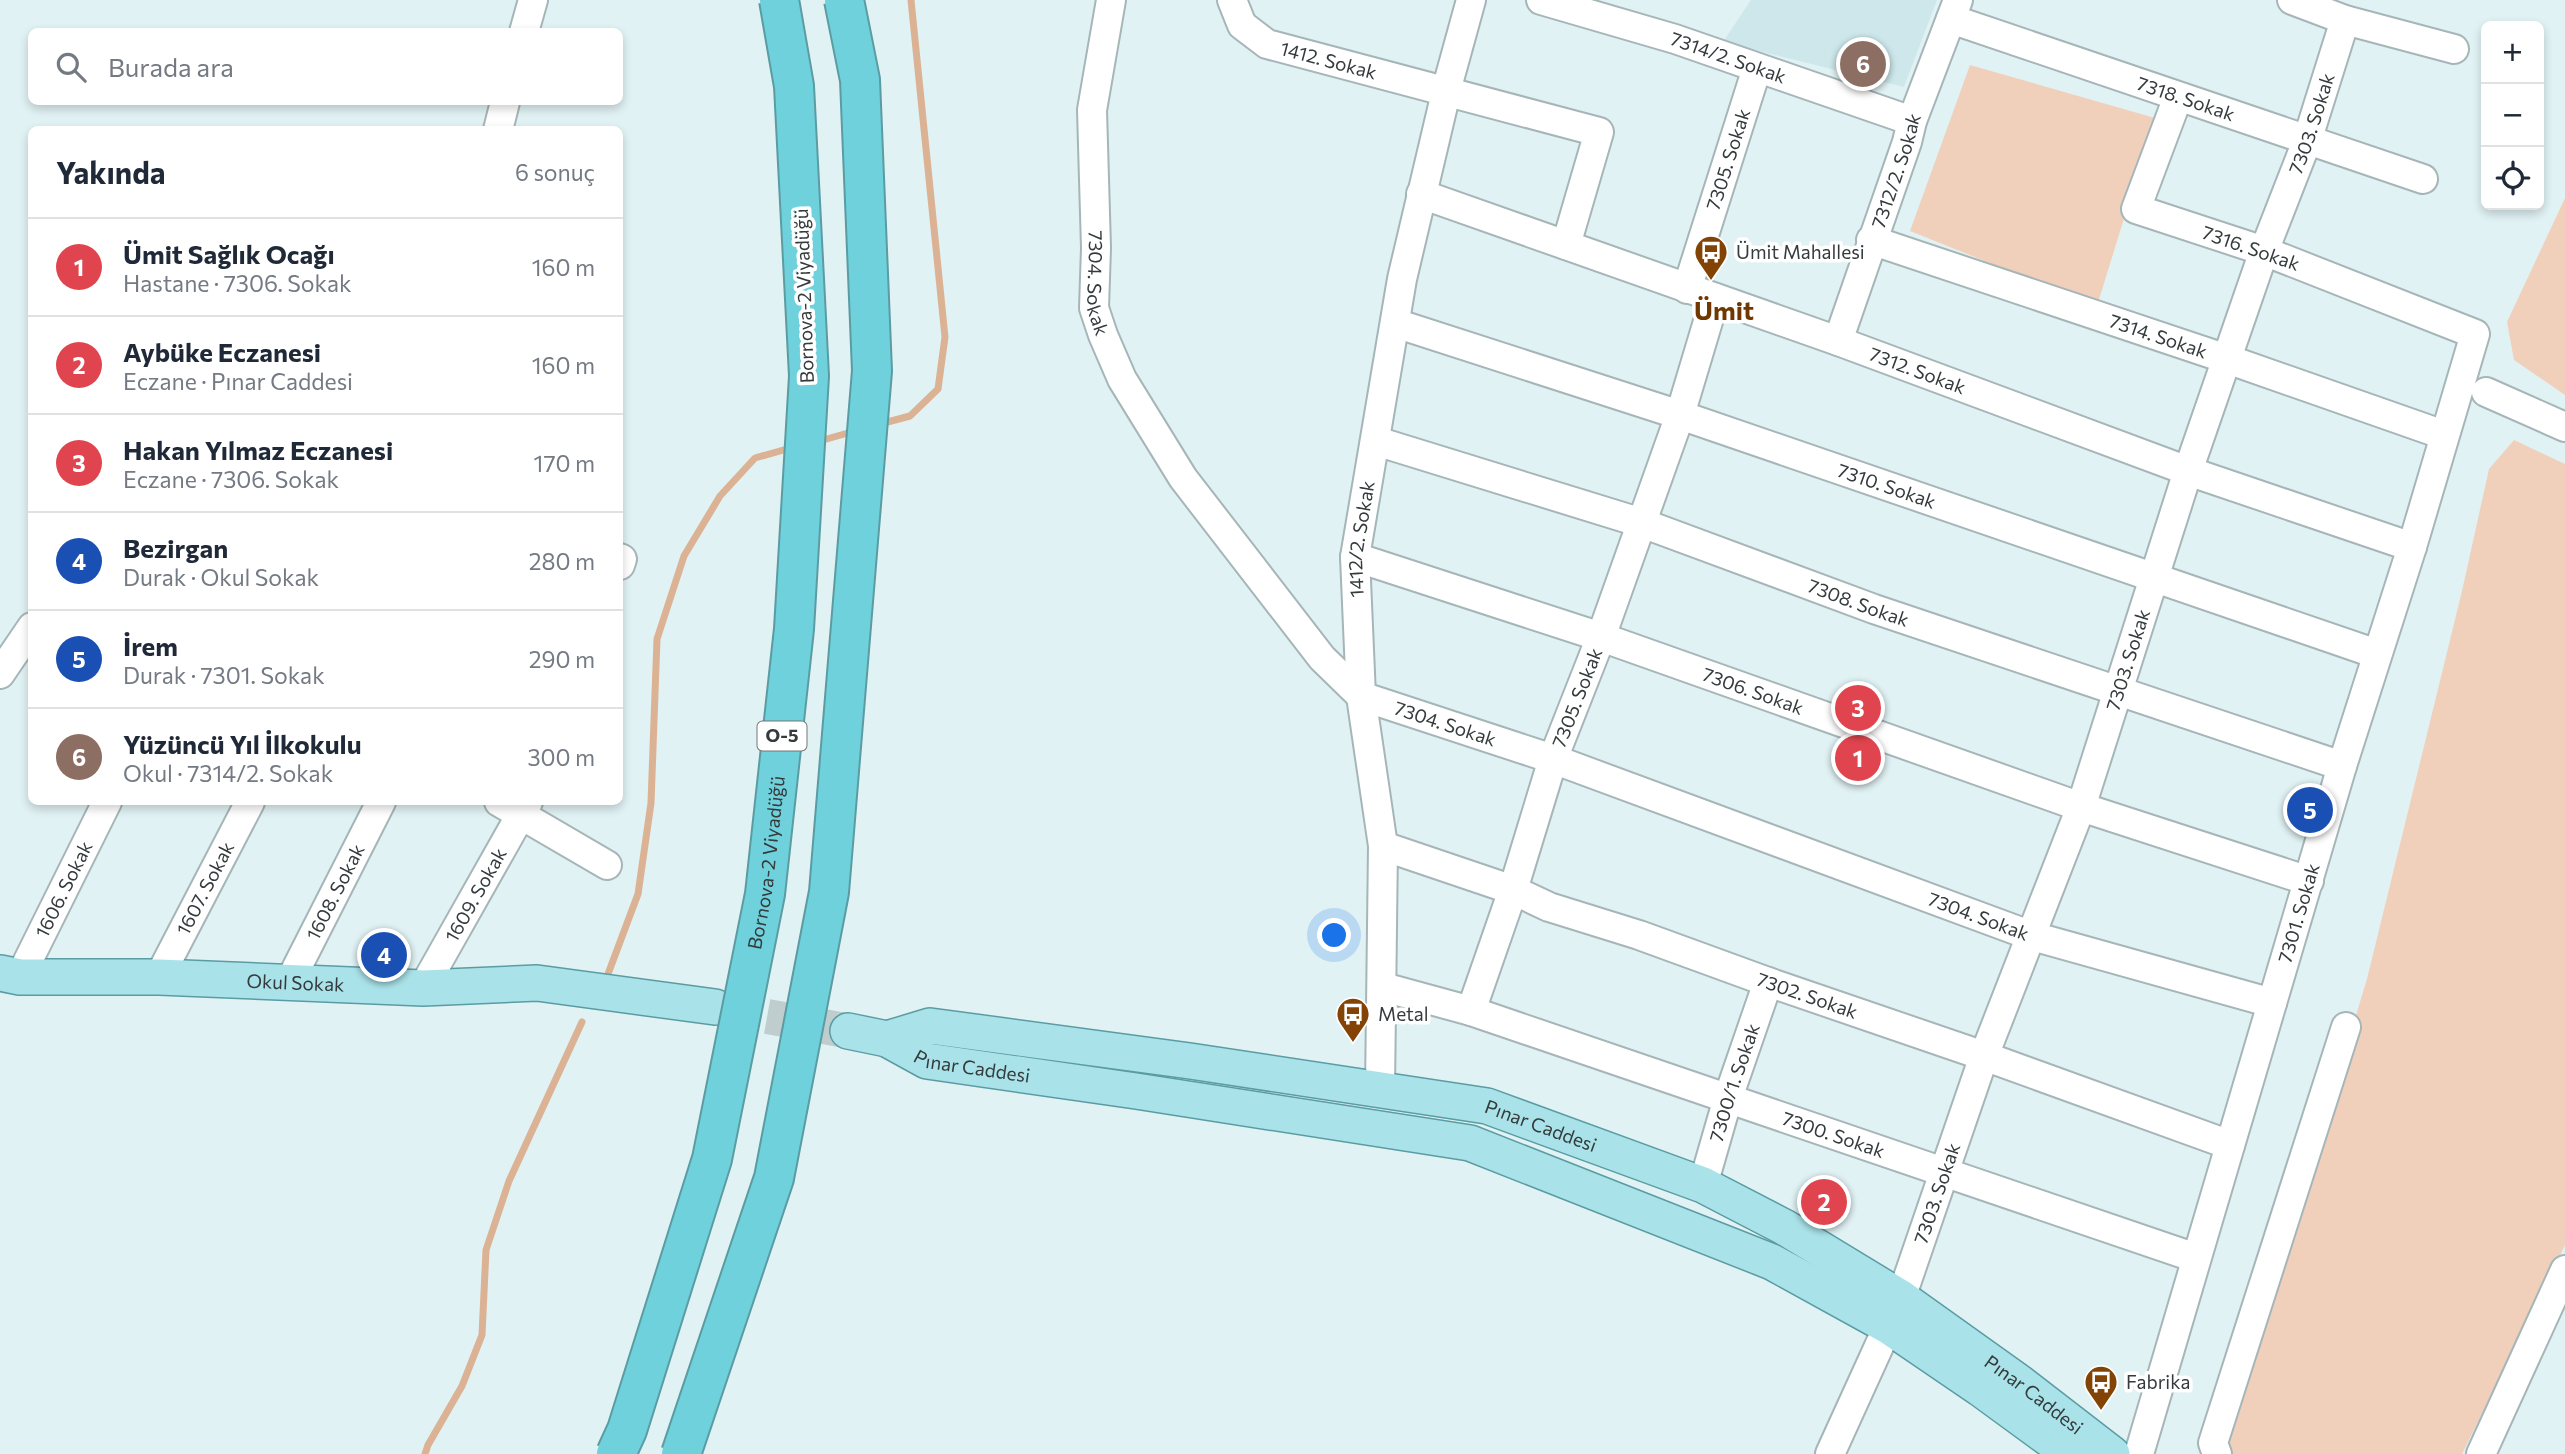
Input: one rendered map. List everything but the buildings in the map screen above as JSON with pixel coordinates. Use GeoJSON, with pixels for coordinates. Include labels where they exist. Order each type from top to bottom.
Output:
{"type":"FeatureCollection","features":[{"type":"Feature","properties":{"kind":"highway","name":"Bornova-2 Viyadüğü"},"geometry":{"type":"LineString","coordinates":[[616,1454],[627,1430],[712,1159],[767,880],[794,629],[809,376],[794,86],[779,0]]}},
{"type":"Feature","properties":{"kind":"highway"},"geometry":{"type":"LineString","coordinates":[[681,1454],[774,1178],[829,892],[872,371],[860,80],[844,0]]}},
{"type":"Feature","properties":{"kind":"main road","name":"Okul Sokak"},"geometry":{"type":"LineString","coordinates":[[10,975],[159,977],[423,988],[537,983],[715,1007]]}},
{"type":"Feature","properties":{"kind":"main road","name":"Pınar Caddesi"},"geometry":{"type":"LineString","coordinates":[[887,1039],[930,1026],[1190,1061],[1487,1106],[1703,1185],[1784,1227],[1896,1312],[1981,1389],[2070,1454]]}},
{"type":"Feature","properties":{"kind":"main road","name":"Pınar Caddesi"},"geometry":{"type":"LineString","coordinates":[[848,1031],[887,1039],[927,1061],[1470,1143],[1896,1312],[2020,1383],[2112,1454]]}},
{"type":"Feature","properties":{"kind":"street"},"geometry":{"type":"LineString","coordinates":[[525,28],[533,0]]}},
{"type":"Feature","properties":{"kind":"street","name":"7304. Sokak"},"geometry":{"type":"LineString","coordinates":[[1111,0],[1092,110],[1096,248],[1094,308],[1103,335],[1122,379],[1183,478],[1322,658],[1361,696],[1553,759],[2032,936],[2272,1003]]}},
{"type":"Feature","properties":{"kind":"street","name":"1412. Sokak"},"geometry":{"type":"LineString","coordinates":[[1232,0],[1242,25],[1267,44],[1599,132],[1566,246]]}},
{"type":"Feature","properties":{"kind":"street","name":"1412/2. Sokak"},"geometry":{"type":"LineString","coordinates":[[1380,1090],[1383,846],[1361,696],[1355,557],[1402,279],[1471,0]]}},
{"type":"Feature","properties":{"kind":"street","name":"7314/2. Sokak"},"geometry":{"type":"LineString","coordinates":[[1541,0],[1675,39],[1912,121]]}},
{"type":"Feature","properties":{"kind":"street"},"geometry":{"type":"LineString","coordinates":[[2292,0],[2345,20],[2454,49]]}},
{"type":"Feature","properties":{"kind":"street","name":"7318. Sokak"},"geometry":{"type":"LineString","coordinates":[[1955,9],[2178,97],[2423,179]]}},
{"type":"Feature","properties":{"kind":"street","name":"7312/2. Sokak"},"geometry":{"type":"LineString","coordinates":[[1838,341],[1912,121],[1955,9]]}},
{"type":"Feature","properties":{"kind":"street","name":"7303. Sokak"},"geometry":{"type":"LineString","coordinates":[[1830,1454],[1896,1312],[1984,1056],[2081,807],[2188,471],[2264,251],[2307,141],[2345,20]]}},
{"type":"Feature","properties":{"kind":"street","name":"7305. Sokak"},"geometry":{"type":"LineString","coordinates":[[1687,289],[1757,68]]}},
{"type":"Feature","properties":{"kind":"street","name":"7316. Sokak"},"geometry":{"type":"LineString","coordinates":[[2178,97],[2136,209],[2264,251],[2475,334]]}},
{"type":"Feature","properties":{"kind":"street"},"geometry":{"type":"LineString","coordinates":[[499,126],[504,105]]}},
{"type":"Feature","properties":{"kind":"street","name":"7312. Sokak"},"geometry":{"type":"LineString","coordinates":[[1421,194],[1838,341],[2188,471],[2412,547]]}},
{"type":"Feature","properties":{"kind":"street","name":"7314. Sokak"},"geometry":{"type":"LineString","coordinates":[[1871,240],[2444,435]]}},
{"type":"Feature","properties":{"kind":"street","name":"7305. Sokak"},"geometry":{"type":"LineString","coordinates":[[1471,1011],[1513,890],[1553,759],[1642,523],[1715,298]]}},
{"type":"Feature","properties":{"kind":"street","name":"7310. Sokak"},"geometry":{"type":"LineString","coordinates":[[1395,323],[1679,415],[2377,654]]}},
{"type":"Feature","properties":{"kind":"street","name":"7301. Sokak"},"geometry":{"type":"LineString","coordinates":[[2138,1454],[2342,766],[2412,547],[2475,334]]}},
{"type":"Feature","properties":{"kind":"street"},"geometry":{"type":"LineString","coordinates":[[2486,393],[2565,427]]}},
{"type":"Feature","properties":{"kind":"street","name":"7308. Sokak"},"geometry":{"type":"LineString","coordinates":[[1376,441],[1642,523],[1874,610],[2342,766]]}},
{"type":"Feature","properties":{"kind":"street","name":"7306. Sokak"},"geometry":{"type":"LineString","coordinates":[[1355,557],[1601,637],[2081,807],[2309,881]]}},
{"type":"Feature","properties":{"kind":"street"},"geometry":{"type":"LineString","coordinates":[[0,674],[28,633]]}},
{"type":"Feature","properties":{"kind":"street","name":"1606. Sokak"},"geometry":{"type":"LineString","coordinates":[[10,975],[105,805]]}},
{"type":"Feature","properties":{"kind":"street","name":"1607. Sokak"},"geometry":{"type":"LineString","coordinates":[[159,977],[248,805]]}},
{"type":"Feature","properties":{"kind":"street","name":"1608. Sokak"},"geometry":{"type":"LineString","coordinates":[[289,983],[378,805]]}},
{"type":"Feature","properties":{"kind":"street"},"geometry":{"type":"LineString","coordinates":[[516,805],[607,865]]}},
{"type":"Feature","properties":{"kind":"street","name":"1609. Sokak"},"geometry":{"type":"LineString","coordinates":[[423,988],[516,805]]}},
{"type":"Feature","properties":{"kind":"street","name":"7302. Sokak"},"geometry":{"type":"LineString","coordinates":[[1383,846],[2230,1145]]}},
{"type":"Feature","properties":{"kind":"street","name":"7300/1. Sokak"},"geometry":{"type":"LineString","coordinates":[[1703,1185],[1728,1098],[1768,982]]}},
{"type":"Feature","properties":{"kind":"street"},"geometry":{"type":"LineString","coordinates":[[1383,987],[1471,1011]]}},
{"type":"Feature","properties":{"kind":"street","name":"7300. Sokak"},"geometry":{"type":"LineString","coordinates":[[1471,1011],[2196,1258]]}},
{"type":"Feature","properties":{"kind":"street"},"geometry":{"type":"LineString","coordinates":[[2217,1454],[2213,1443],[2346,1027]]}},
{"type":"Feature","properties":{"kind":"street"},"geometry":{"type":"LineString","coordinates":[[2481,1454],[2565,1270]]}},
{"type":"Feature","properties":{"kind":"shaded area"},"geometry":{"type":"Polygon","coordinates":[[[1751,0],[1937,0],[1904,87],[1723,42],[1751,0]]]}},
{"type":"Feature","properties":{"kind":"shaded area"},"geometry":{"type":"Polygon","coordinates":[[[1970,65],[2155,118],[2097,306],[1910,231],[1970,65]]]}},
{"type":"Feature","properties":{"kind":"shaded area"},"geometry":{"type":"Polygon","coordinates":[[[2565,198],[2565,395],[2514,360],[2507,322],[2565,198]]]}},
{"type":"Feature","properties":{"kind":"shaded area"},"geometry":{"type":"Polygon","coordinates":[[[2514,440],[2565,464],[2565,1245],[2462,1454],[2232,1454],[2227,1439],[2367,979],[2462,591],[2489,469],[2514,440]]]}},
{"type":"Feature","properties":{"kind":"waterway"},"geometry":{"type":"LineString","coordinates":[[880,424],[910,416],[938,389],[945,337],[911,0]]}},
{"type":"Feature","properties":{"kind":"waterway"},"geometry":{"type":"LineString","coordinates":[[816,442],[855,431]]}},
{"type":"Feature","properties":{"kind":"waterway"},"geometry":{"type":"LineString","coordinates":[[608,974],[638,894],[651,803],[657,639],[684,556],[720,496],[755,458],[794,447]]}},
{"type":"Feature","properties":{"kind":"waterway"},"geometry":{"type":"LineString","coordinates":[[425,1454],[462,1386],[482,1335],[486,1250],[509,1181],[582,1022]]}},
{"type":"Feature","properties":{"kind":"tunnel"},"geometry":{"type":"LineString","coordinates":[[715,1007],[848,1031]]}},
{"type":"Feature","properties":{"kind":"place","name":"Yüzüncü Yıl İlkokulu"},"geometry":{"type":"Point","coordinates":[1863,64]}},
{"type":"Feature","properties":{"kind":"place","name":"Ümit Mahallesi"},"geometry":{"type":"Point","coordinates":[1711,282]}},
{"type":"Feature","properties":{"kind":"place","name":"Hakan Yılmaz Eczanesi"},"geometry":{"type":"Point","coordinates":[1858,708]}},
{"type":"Feature","properties":{"kind":"place","name":"Ümit Sağlık Ocağı"},"geometry":{"type":"Point","coordinates":[1858,758]}},
{"type":"Feature","properties":{"kind":"place","name":"İrem"},"geometry":{"type":"Point","coordinates":[2310,810]}},
{"type":"Feature","properties":{"kind":"place","name":"Bezirgan"},"geometry":{"type":"Point","coordinates":[384,955]}},
{"type":"Feature","properties":{"kind":"place","name":"Metal"},"geometry":{"type":"Point","coordinates":[1353,1044]}},
{"type":"Feature","properties":{"kind":"place","name":"Aybüke Eczanesi"},"geometry":{"type":"Point","coordinates":[1824,1202]}},
{"type":"Feature","properties":{"kind":"place","name":"Fabrika"},"geometry":{"type":"Point","coordinates":[2101,1412]}},
{"type":"Feature","properties":{"kind":"district","name":"Ümit"},"geometry":{"type":"Point","coordinates":[1724,311]}}]}
